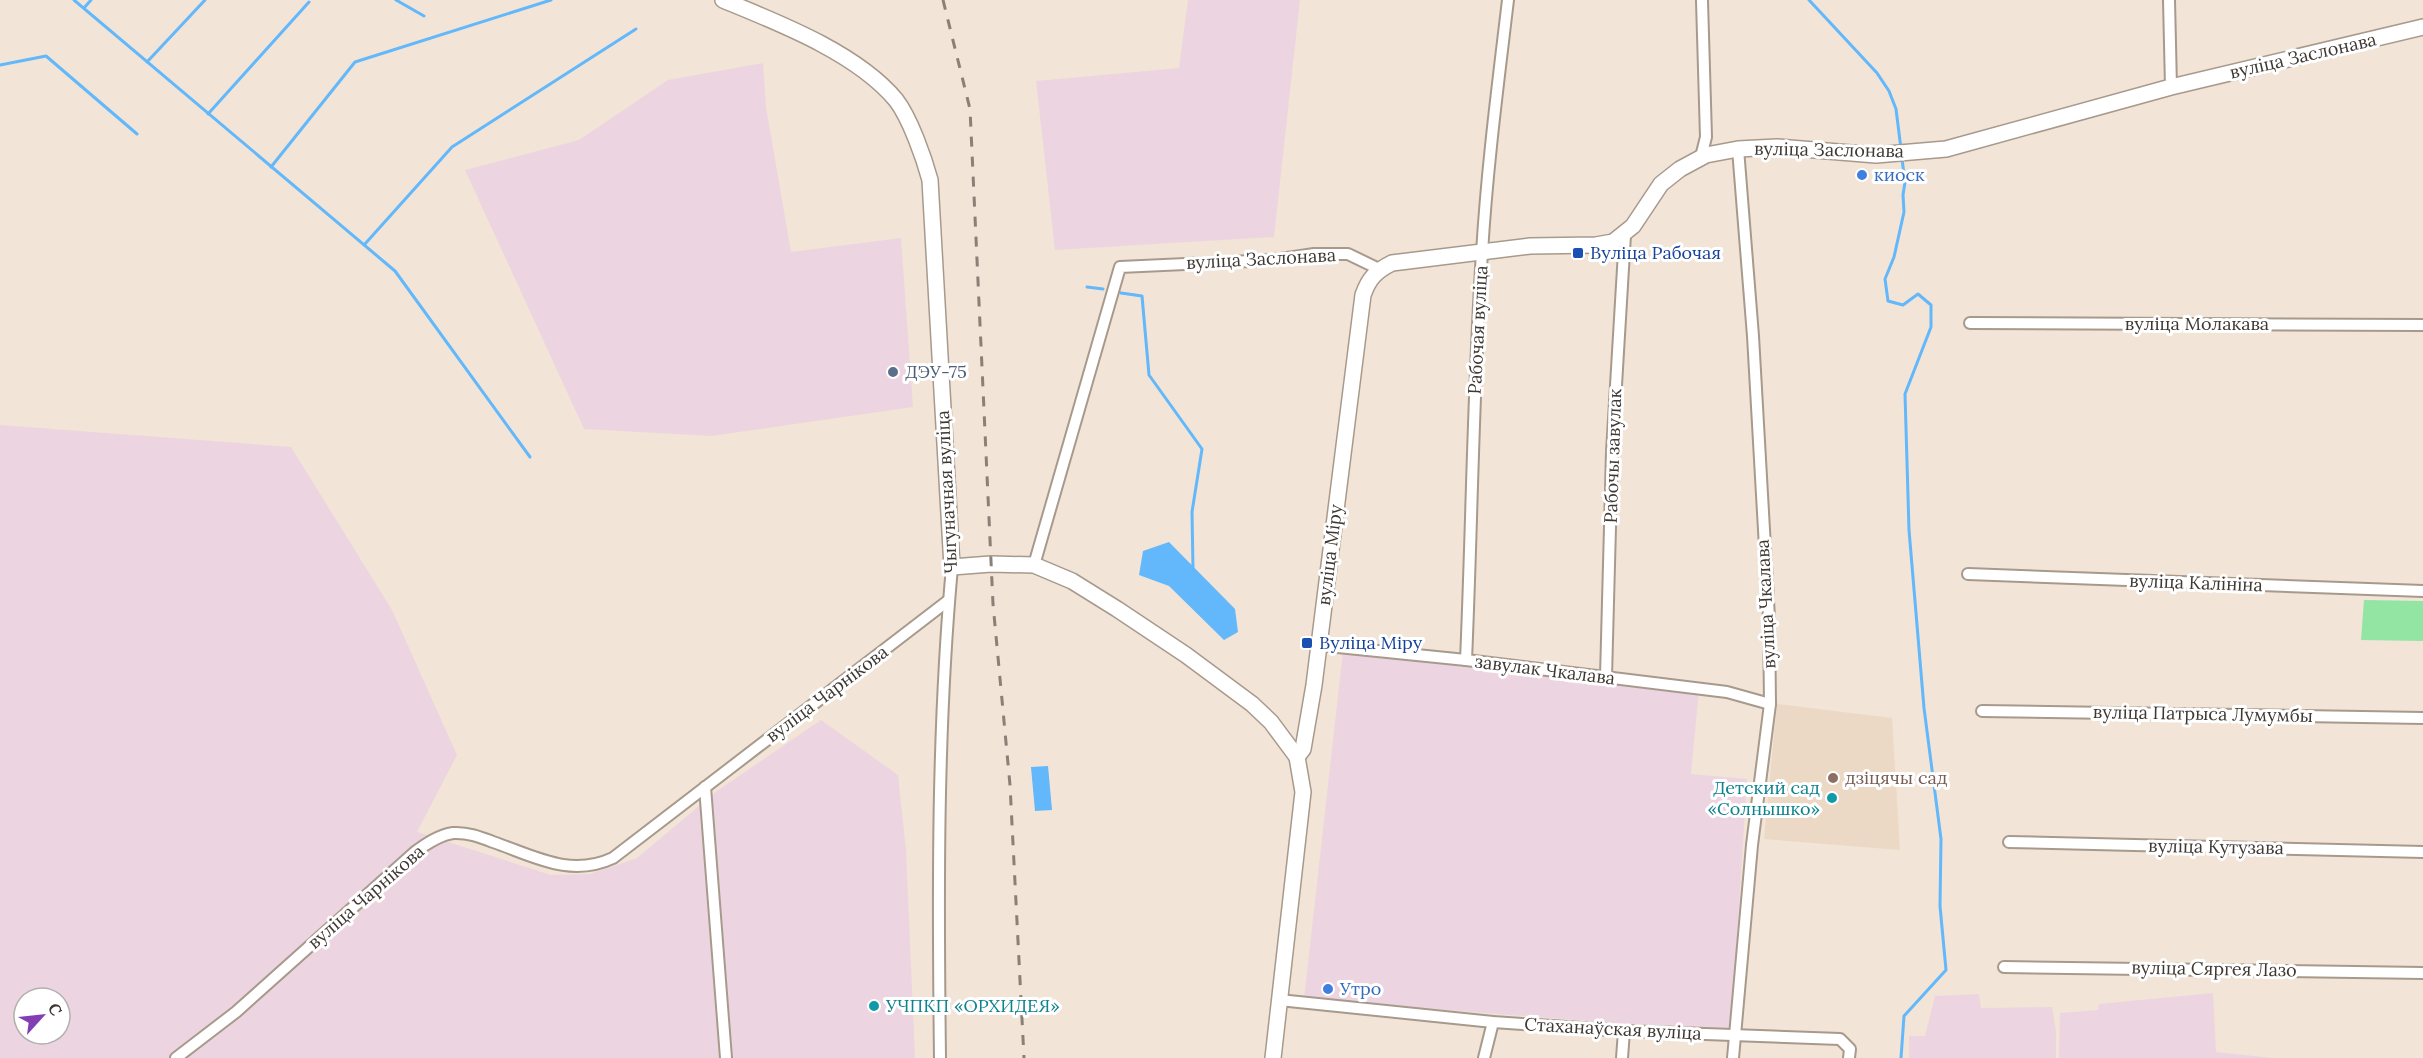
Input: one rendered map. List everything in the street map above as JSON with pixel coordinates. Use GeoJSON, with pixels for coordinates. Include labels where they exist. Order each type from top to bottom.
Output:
{"type":"FeatureCollection","features":[{"type":"Feature","properties":{"kind":"street","name":"Чыгуначная вуліца"},"geometry":{"type":"LineString","coordinates":[[723,0],[778,22],[866,71],[897,101],[924,158],[930,180],[952,567],[939,786],[940,1058]]}},
{"type":"Feature","properties":{"kind":"street","name":"Рабочая вуліца"},"geometry":{"type":"LineString","coordinates":[[1466,660],[1471,557],[1472,451],[1482,251],[1508,0]]}},
{"type":"Feature","properties":{"kind":"street"},"geometry":{"type":"LineString","coordinates":[[2169,0],[2171,87]]}},
{"type":"Feature","properties":{"kind":"street"},"geometry":{"type":"LineString","coordinates":[[1701,157],[1706,137],[1702,1]]}},
{"type":"Feature","properties":{"kind":"street","name":"вуліца Заслонава"},"geometry":{"type":"LineString","coordinates":[[1034,565],[1120,267],[1274,260],[1314,254],[1348,254],[1379,269],[1392,263],[1482,251],[1530,246],[1613,243],[1633,226],[1661,184],[1680,169],[1701,157],[1738,149],[1777,147],[1876,155],[1946,149],[2171,87],[2423,27]]}},
{"type":"Feature","properties":{"kind":"street","name":"вуліца Чкалава"},"geometry":{"type":"LineString","coordinates":[[1733,1058],[1752,845],[1770,704],[1769,618],[1753,336],[1738,149]]}},
{"type":"Feature","properties":{"kind":"street","name":"Рабочы завулак"},"geometry":{"type":"LineString","coordinates":[[1606,677],[1612,452],[1624,234]]}},
{"type":"Feature","properties":{"kind":"street","name":"вуліца Міру"},"geometry":{"type":"LineString","coordinates":[[1273,1058],[1303,792],[1297,756],[1303,749],[1314,685],[1363,295],[1368,279],[1379,269]]}},
{"type":"Feature","properties":{"kind":"street","name":"вуліца Молакава"},"geometry":{"type":"LineString","coordinates":[[1970,323],[2423,325]]}},
{"type":"Feature","properties":{"kind":"street"},"geometry":{"type":"LineString","coordinates":[[952,567],[991,564],[1034,565],[1072,581],[1186,655],[1264,716],[1286,739],[1297,756]]}},
{"type":"Feature","properties":{"kind":"street","name":"вуліца Калініна"},"geometry":{"type":"LineString","coordinates":[[1968,574],[2423,591]]}},
{"type":"Feature","properties":{"kind":"street","name":"вуліца Чарнікова"},"geometry":{"type":"LineString","coordinates":[[176,1058],[236,1012],[415,852],[433,840],[451,833],[472,834],[557,865],[579,867],[597,865],[613,858],[949,600]]}},
{"type":"Feature","properties":{"kind":"street","name":"завулак Чкалава"},"geometry":{"type":"LineString","coordinates":[[1318,645],[1466,660],[1727,692],[1770,704]]}},
{"type":"Feature","properties":{"kind":"street","name":"вуліца Патрыса Лумумбы"},"geometry":{"type":"LineString","coordinates":[[1982,711],[2423,718]]}},
{"type":"Feature","properties":{"kind":"street"},"geometry":{"type":"LineString","coordinates":[[705,787],[726,1058]]}},
{"type":"Feature","properties":{"kind":"street","name":"вуліца Кутузава"},"geometry":{"type":"LineString","coordinates":[[2009,842],[2423,852]]}},
{"type":"Feature","properties":{"kind":"street","name":"вуліца Сяргея Лазо"},"geometry":{"type":"LineString","coordinates":[[2004,967],[2423,973]]}},
{"type":"Feature","properties":{"kind":"street","name":"Стаханаўская вуліца"},"geometry":{"type":"LineString","coordinates":[[1279,1000],[1493,1022],[1624,1031],[1840,1039],[1850,1049],[1850,1058]]}},
{"type":"Feature","properties":{"kind":"street"},"geometry":{"type":"LineString","coordinates":[[1484,1058],[1493,1022]]}},
{"type":"Feature","properties":{"kind":"street"},"geometry":{"type":"LineString","coordinates":[[1622,1058],[1624,1031]]}},
{"type":"Feature","properties":{"kind":"shaded area"},"geometry":{"type":"Polygon","coordinates":[[[1188,0],[1300,0],[1274,237],[1055,250],[1036,81],[1179,68],[1188,0]]]}},
{"type":"Feature","properties":{"kind":"shaded area"},"geometry":{"type":"Polygon","coordinates":[[[763,63],[766,107],[791,252],[901,238],[913,407],[711,436],[584,429],[465,170],[579,140],[668,80],[763,63]]]}},
{"type":"Feature","properties":{"kind":"shaded area"},"geometry":{"type":"Polygon","coordinates":[[[0,425],[291,447],[392,610],[457,755],[417,832],[551,875],[590,874],[637,858],[717,791],[821,720],[898,775],[906,850],[915,1058],[0,1058],[0,425]]]}},
{"type":"Feature","properties":{"kind":"shaded area"},"geometry":{"type":"Polygon","coordinates":[[[1343,651],[1699,690],[1691,774],[1747,779],[1731,1032],[1304,999],[1343,651]]]}},
{"type":"Feature","properties":{"kind":"shaded area","name":"дзіцячы сад"},"geometry":{"type":"Polygon","coordinates":[[[1777,704],[1892,718],[1900,850],[1764,839],[1777,704]]]}},
{"type":"Feature","properties":{"kind":"shaded area"},"geometry":{"type":"Polygon","coordinates":[[[2213,993],[2216,1052],[2273,1058],[2059,1058],[2060,1013],[2098,1010],[2099,1004],[2213,993]]]}},
{"type":"Feature","properties":{"kind":"shaded area"},"geometry":{"type":"Polygon","coordinates":[[[1979,994],[1981,1008],[2052,1007],[2056,1031],[2056,1058],[1909,1058],[1909,1036],[1925,1036],[1935,996],[1979,994]]]}},
{"type":"Feature","properties":{"kind":"green space"},"geometry":{"type":"Polygon","coordinates":[[[2364,600],[2423,601],[2423,641],[2361,640],[2364,600]]]}},
{"type":"Feature","properties":{"kind":"water"},"geometry":{"type":"Polygon","coordinates":[[[1169,542],[1235,609],[1238,632],[1224,640],[1169,586],[1139,575],[1143,551],[1169,542]]]}},
{"type":"Feature","properties":{"kind":"water"},"geometry":{"type":"Polygon","coordinates":[[[1048,766],[1052,810],[1035,811],[1031,767],[1048,766]]]}},
{"type":"Feature","properties":{"kind":"waterway"},"geometry":{"type":"LineString","coordinates":[[74,0],[395,271],[530,457]]}},
{"type":"Feature","properties":{"kind":"waterway"},"geometry":{"type":"LineString","coordinates":[[84,8],[91,0]]}},
{"type":"Feature","properties":{"kind":"waterway"},"geometry":{"type":"LineString","coordinates":[[147,62],[205,0]]}},
{"type":"Feature","properties":{"kind":"waterway"},"geometry":{"type":"LineString","coordinates":[[396,0],[424,16]]}},
{"type":"Feature","properties":{"kind":"waterway"},"geometry":{"type":"LineString","coordinates":[[271,167],[355,62],[551,0]]}},
{"type":"Feature","properties":{"kind":"waterway"},"geometry":{"type":"LineString","coordinates":[[1809,0],[1877,73],[1889,91],[1896,109],[1901,149]]}},
{"type":"Feature","properties":{"kind":"waterway"},"geometry":{"type":"LineString","coordinates":[[208,114],[309,2]]}},
{"type":"Feature","properties":{"kind":"waterway"},"geometry":{"type":"LineString","coordinates":[[364,245],[452,147],[636,29]]}},
{"type":"Feature","properties":{"kind":"waterway"},"geometry":{"type":"LineString","coordinates":[[0,65],[46,56],[137,134]]}},
{"type":"Feature","properties":{"kind":"waterway"},"geometry":{"type":"LineString","coordinates":[[1901,1058],[1904,1016],[1946,970],[1940,906],[1941,839],[1924,708],[1909,530],[1905,394],[1931,327],[1931,305],[1918,294],[1903,305],[1888,301],[1885,279],[1894,257],[1904,212],[1905,182],[1902,159]]}},
{"type":"Feature","properties":{"kind":"waterway"},"geometry":{"type":"LineString","coordinates":[[1087,287],[1103,289]]}},
{"type":"Feature","properties":{"kind":"waterway"},"geometry":{"type":"LineString","coordinates":[[1121,293],[1142,296],[1149,375],[1202,449],[1192,512],[1193,569]]}},
{"type":"Feature","properties":{"kind":"railway"},"geometry":{"type":"LineString","coordinates":[[943,0],[970,109],[993,604],[1010,785],[1024,1058]]}},
{"type":"Feature","properties":{"kind":"place","name":"киоск"},"geometry":{"type":"Point","coordinates":[1862,175]}},
{"type":"Feature","properties":{"kind":"place","name":"Вуліца Рабочая"},"geometry":{"type":"Point","coordinates":[1578,253]}},
{"type":"Feature","properties":{"kind":"place","name":"ДЭУ-75"},"geometry":{"type":"Point","coordinates":[893,372]}},
{"type":"Feature","properties":{"kind":"place","name":"Вуліца Міру"},"geometry":{"type":"Point","coordinates":[1307,643]}},
{"type":"Feature","properties":{"kind":"place","name":"дзіцячы сад"},"geometry":{"type":"Point","coordinates":[1833,778]}},
{"type":"Feature","properties":{"kind":"place","name":"Детский сад «Солнышко»"},"geometry":{"type":"Point","coordinates":[1832,798]}},
{"type":"Feature","properties":{"kind":"place","name":"Утро"},"geometry":{"type":"Point","coordinates":[1328,989]}},
{"type":"Feature","properties":{"kind":"place","name":"УЧПКП «ОРХИДЕЯ»"},"geometry":{"type":"Point","coordinates":[874,1006]}}]}
